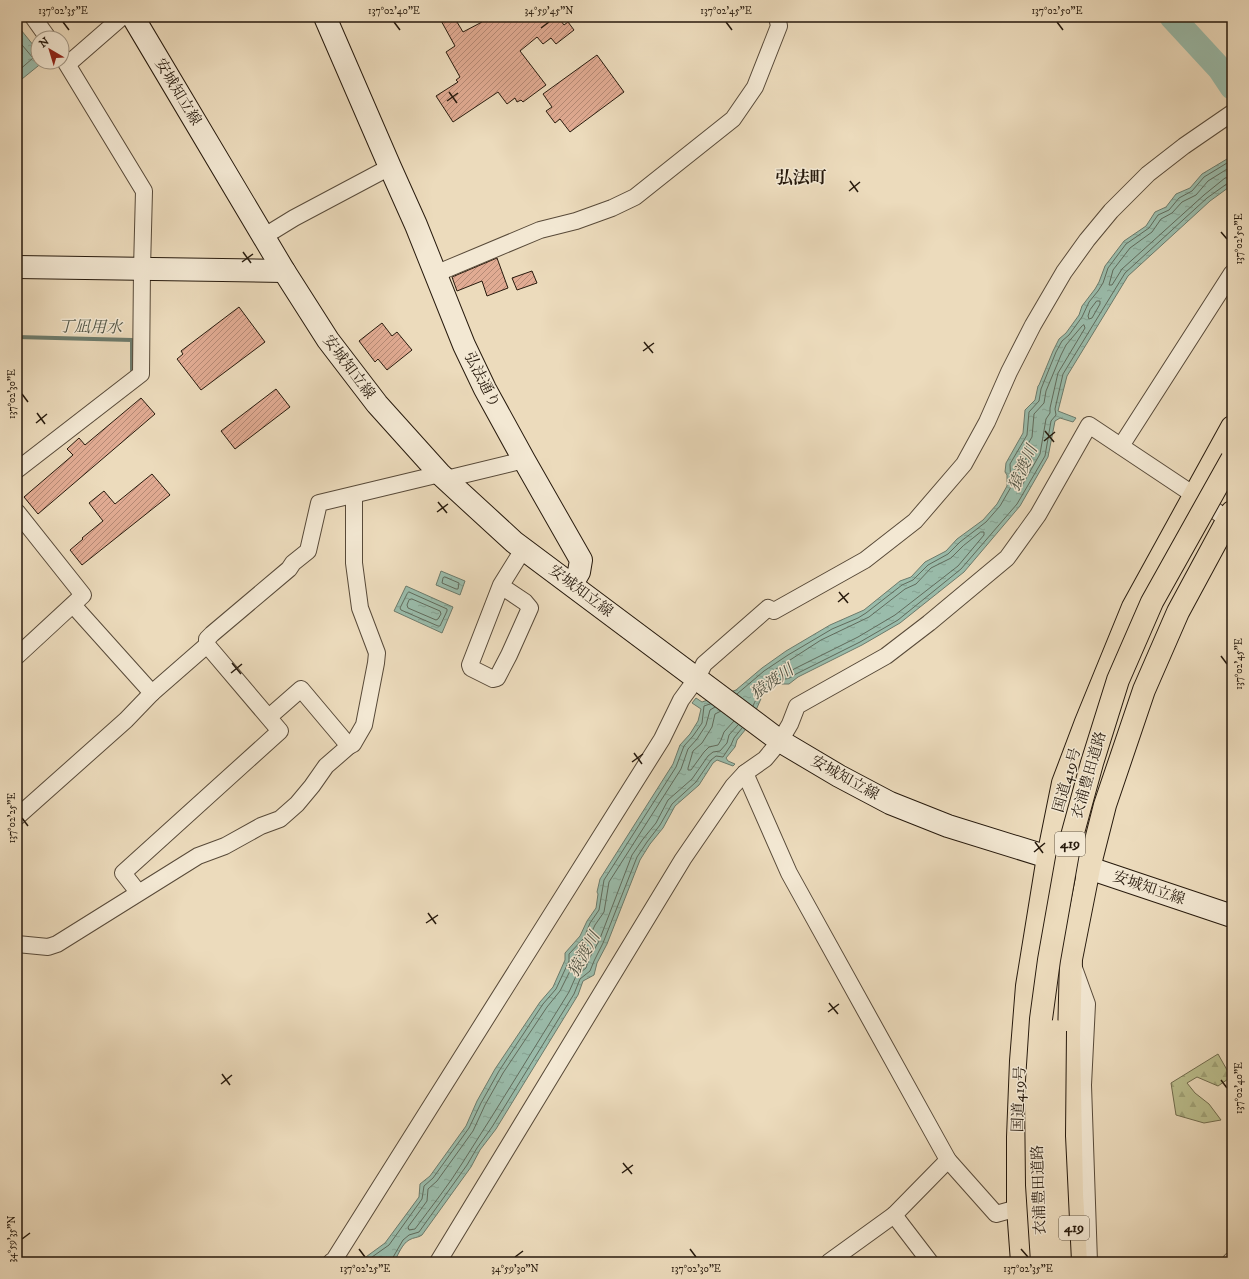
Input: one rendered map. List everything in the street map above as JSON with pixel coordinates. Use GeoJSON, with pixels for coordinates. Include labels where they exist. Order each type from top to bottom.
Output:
{"type":"FeatureCollection","features":[{"type":"Feature","properties":{"kind":"highway","name":"国道419号"},"geometry":{"type":"LineString","coordinates":[[1022,1262],[1018,1208],[1018,1137],[1021,1061],[1026,994],[1048,857],[1063,783],[1133,607],[1232,427]]}},
{"type":"Feature","properties":{"kind":"highway","name":"衣浦豊田道路"},"geometry":{"type":"LineString","coordinates":[[1042,1262],[1037,1185],[1036,1096],[1041,1019],[1049,960],[1069,847],[1092,763],[1118,680],[1152,602],[1232,459]]}},
{"type":"Feature","properties":{"kind":"highway","name":"衣浦豊田道路"},"geometry":{"type":"LineString","coordinates":[[1060,1262],[1054,1136],[1054,1049],[1058,976],[1083,839],[1116,722],[1170,593],[1219,500],[1232,479]]}},
{"type":"Feature","properties":{"kind":"highway","name":"419"},"geometry":{"type":"LineString","coordinates":[[1076,1262],[1072,1194],[1069,1040],[1071,959],[1089,868],[1105,805],[1144,690],[1178,612],[1230,518]]}},
{"type":"Feature","properties":{"kind":"main road","name":"安城知立線"},"geometry":{"type":"LineString","coordinates":[[133,17],[263,237],[328,340],[377,404],[443,476],[514,542],[777,738],[839,776],[890,803],[948,826],[1089,868],[1232,916]]}},
{"type":"Feature","properties":{"kind":"main road","name":"弘法通り"},"geometry":{"type":"LineString","coordinates":[[325,17],[416,224],[464,345],[524,460],[580,560],[579,572],[572,584]]}},
{"type":"Feature","properties":{"kind":"main road"},"geometry":{"type":"LineString","coordinates":[[17,267],[284,271]]}},
{"type":"Feature","properties":{"kind":"street"},"geometry":{"type":"LineString","coordinates":[[33,17],[42,30]]}},
{"type":"Feature","properties":{"kind":"street"},"geometry":{"type":"LineString","coordinates":[[70,56],[122,17]]}},
{"type":"Feature","properties":{"kind":"street"},"geometry":{"type":"LineString","coordinates":[[435,274],[540,230],[576,221],[612,208],[635,197],[733,119],[756,87],[781,20]]}},
{"type":"Feature","properties":{"kind":"street"},"geometry":{"type":"LineString","coordinates":[[17,470],[141,374],[144,192],[70,68]]}},
{"type":"Feature","properties":{"kind":"street"},"geometry":{"type":"LineString","coordinates":[[331,1262],[351,1233],[662,739],[681,700],[701,681],[704,664],[768,608],[774,611],[865,560],[915,522],[964,464],[987,422],[1009,372],[1033,325],[1064,272],[1087,240],[1111,211],[1148,174],[1184,146],[1232,113]]}},
{"type":"Feature","properties":{"kind":"street"},"geometry":{"type":"LineString","coordinates":[[263,237],[294,218],[390,167]]}},
{"type":"Feature","properties":{"kind":"street"},"geometry":{"type":"LineString","coordinates":[[1121,446],[1232,273]]}},
{"type":"Feature","properties":{"kind":"street"},"geometry":{"type":"LineString","coordinates":[[438,1262],[683,859],[732,786],[745,773],[766,759],[777,738],[790,724],[797,706],[886,656],[929,624],[1007,558],[1038,515],[1089,425],[1230,518]]}},
{"type":"Feature","properties":{"kind":"street"},"geometry":{"type":"LineString","coordinates":[[17,817],[126,720],[152,693],[206,645],[207,639],[212,634],[308,551],[320,503],[524,460]]}},
{"type":"Feature","properties":{"kind":"street"},"geometry":{"type":"LineString","coordinates":[[17,944],[48,947],[57,944],[138,892],[198,856],[225,846],[261,826],[280,819],[297,804],[326,766],[353,744],[364,725],[375,671],[377,653],[360,608],[354,563],[354,496]]}},
{"type":"Feature","properties":{"kind":"street"},"geometry":{"type":"LineString","coordinates":[[17,512],[83,595],[74,605],[17,656]]}},
{"type":"Feature","properties":{"kind":"street"},"geometry":{"type":"LineString","coordinates":[[501,586],[525,602],[530,608],[509,655],[497,678],[493,679],[471,668],[470,665],[501,586],[524,548]]}},
{"type":"Feature","properties":{"kind":"street"},"geometry":{"type":"LineString","coordinates":[[74,605],[152,693]]}},
{"type":"Feature","properties":{"kind":"street"},"geometry":{"type":"LineString","coordinates":[[138,892],[123,873],[280,731],[206,645]]}},
{"type":"Feature","properties":{"kind":"street"},"geometry":{"type":"LineString","coordinates":[[269,717],[301,688],[349,746]]}},
{"type":"Feature","properties":{"kind":"street"},"geometry":{"type":"LineString","coordinates":[[745,773],[790,873],[948,1160],[996,1214],[1018,1208]]}},
{"type":"Feature","properties":{"kind":"street"},"geometry":{"type":"LineString","coordinates":[[1071,959],[1087,1004],[1083,1085],[1089,1262]]}},
{"type":"Feature","properties":{"kind":"street"},"geometry":{"type":"LineString","coordinates":[[829,1262],[894,1215],[948,1160]]}},
{"type":"Feature","properties":{"kind":"street"},"geometry":{"type":"LineString","coordinates":[[894,1215],[930,1262]]}},
{"type":"Feature","properties":{"kind":"green space"},"geometry":{"type":"Polygon","coordinates":[[[1218,1054],[1231,1077],[1218,1086],[1197,1077],[1187,1083],[1195,1093],[1209,1104],[1221,1120],[1204,1123],[1176,1115],[1171,1083],[1218,1054]]]}},
{"type":"Feature","properties":{"kind":"water"},"geometry":{"type":"Polygon","coordinates":[[[17,25],[30,41],[30,70],[33,70],[17,83],[17,25]]]}},
{"type":"Feature","properties":{"kind":"water","name":"猿渡川"},"geometry":{"type":"Polygon","coordinates":[[[1232,156],[1232,185],[1210,201],[1128,276],[1067,376],[1058,411],[1076,418],[1073,422],[1060,418],[1055,421],[1048,457],[1020,506],[964,572],[900,623],[862,645],[798,677],[789,684],[774,684],[763,694],[750,724],[737,740],[735,747],[726,758],[728,761],[735,764],[733,766],[717,760],[713,763],[699,785],[675,806],[663,828],[650,844],[640,860],[607,944],[597,963],[594,975],[583,981],[578,995],[496,1129],[480,1150],[471,1167],[422,1235],[407,1242],[402,1247],[394,1262],[359,1262],[385,1243],[419,1197],[420,1184],[430,1176],[466,1126],[477,1101],[495,1069],[540,1002],[553,987],[565,960],[565,953],[580,936],[587,921],[596,908],[600,879],[673,764],[680,745],[690,734],[698,721],[701,709],[692,703],[696,698],[702,702],[736,690],[762,668],[786,651],[830,625],[864,610],[900,581],[911,577],[925,562],[946,551],[957,539],[983,520],[997,504],[1007,486],[1007,475],[1005,472],[1006,463],[1023,433],[1025,410],[1035,400],[1038,386],[1053,351],[1059,339],[1066,333],[1079,315],[1082,306],[1095,289],[1105,266],[1124,241],[1146,226],[1155,212],[1166,207],[1176,194],[1190,188],[1202,174],[1232,156]]]}},
{"type":"Feature","properties":{"kind":"water"},"geometry":{"type":"Polygon","coordinates":[[[441,571],[465,581],[460,595],[436,585],[441,571]]]}},
{"type":"Feature","properties":{"kind":"water"},"geometry":{"type":"Polygon","coordinates":[[[406,586],[453,607],[442,633],[394,611],[406,586]]]}},
{"type":"Feature","properties":{"kind":"building"},"geometry":{"type":"Polygon","coordinates":[[[439,17],[454,17],[463,32],[482,22],[479,17],[558,17],[564,25],[568,22],[574,30],[556,44],[551,38],[543,44],[537,37],[520,51],[546,85],[523,102],[521,100],[517,102],[515,98],[507,104],[498,92],[453,122],[436,96],[458,82],[456,80],[460,77],[446,52],[455,46],[439,17]]]}},
{"type":"Feature","properties":{"kind":"building"},"geometry":{"type":"Polygon","coordinates":[[[597,55],[624,92],[570,132],[560,119],[555,123],[546,111],[552,107],[543,94],[597,55]]]}},
{"type":"Feature","properties":{"kind":"building"},"geometry":{"type":"Polygon","coordinates":[[[497,258],[508,288],[487,296],[482,281],[457,291],[452,277],[497,258]]]}},
{"type":"Feature","properties":{"kind":"building"},"geometry":{"type":"Polygon","coordinates":[[[532,271],[537,283],[517,290],[512,278],[532,271]]]}},
{"type":"Feature","properties":{"kind":"building"},"geometry":{"type":"Polygon","coordinates":[[[239,307],[265,342],[201,390],[177,359],[183,354],[181,351],[239,307]]]}},
{"type":"Feature","properties":{"kind":"building"},"geometry":{"type":"Polygon","coordinates":[[[382,323],[392,336],[397,332],[412,350],[387,370],[378,359],[375,362],[359,341],[382,323]]]}},
{"type":"Feature","properties":{"kind":"building"},"geometry":{"type":"Polygon","coordinates":[[[276,389],[290,407],[235,449],[221,431],[276,389]]]}},
{"type":"Feature","properties":{"kind":"building"},"geometry":{"type":"Polygon","coordinates":[[[141,398],[155,414],[38,514],[24,497],[73,455],[67,449],[79,438],[85,445],[141,398]]]}},
{"type":"Feature","properties":{"kind":"building"},"geometry":{"type":"Polygon","coordinates":[[[152,474],[170,495],[82,565],[70,550],[103,521],[89,503],[104,491],[115,504],[152,474]]]}},
{"type":"Feature","properties":{"kind":"waterway"},"geometry":{"type":"LineString","coordinates":[[1172,17],[1220,69],[1232,87]]}},
{"type":"Feature","properties":{"kind":"waterway","name":"丁凪用水"},"geometry":{"type":"LineString","coordinates":[[17,337],[132,340],[132,370]]}},
{"type":"Feature","properties":{"kind":"district","name":"弘法町"},"geometry":{"type":"Point","coordinates":[801,178]}}]}
